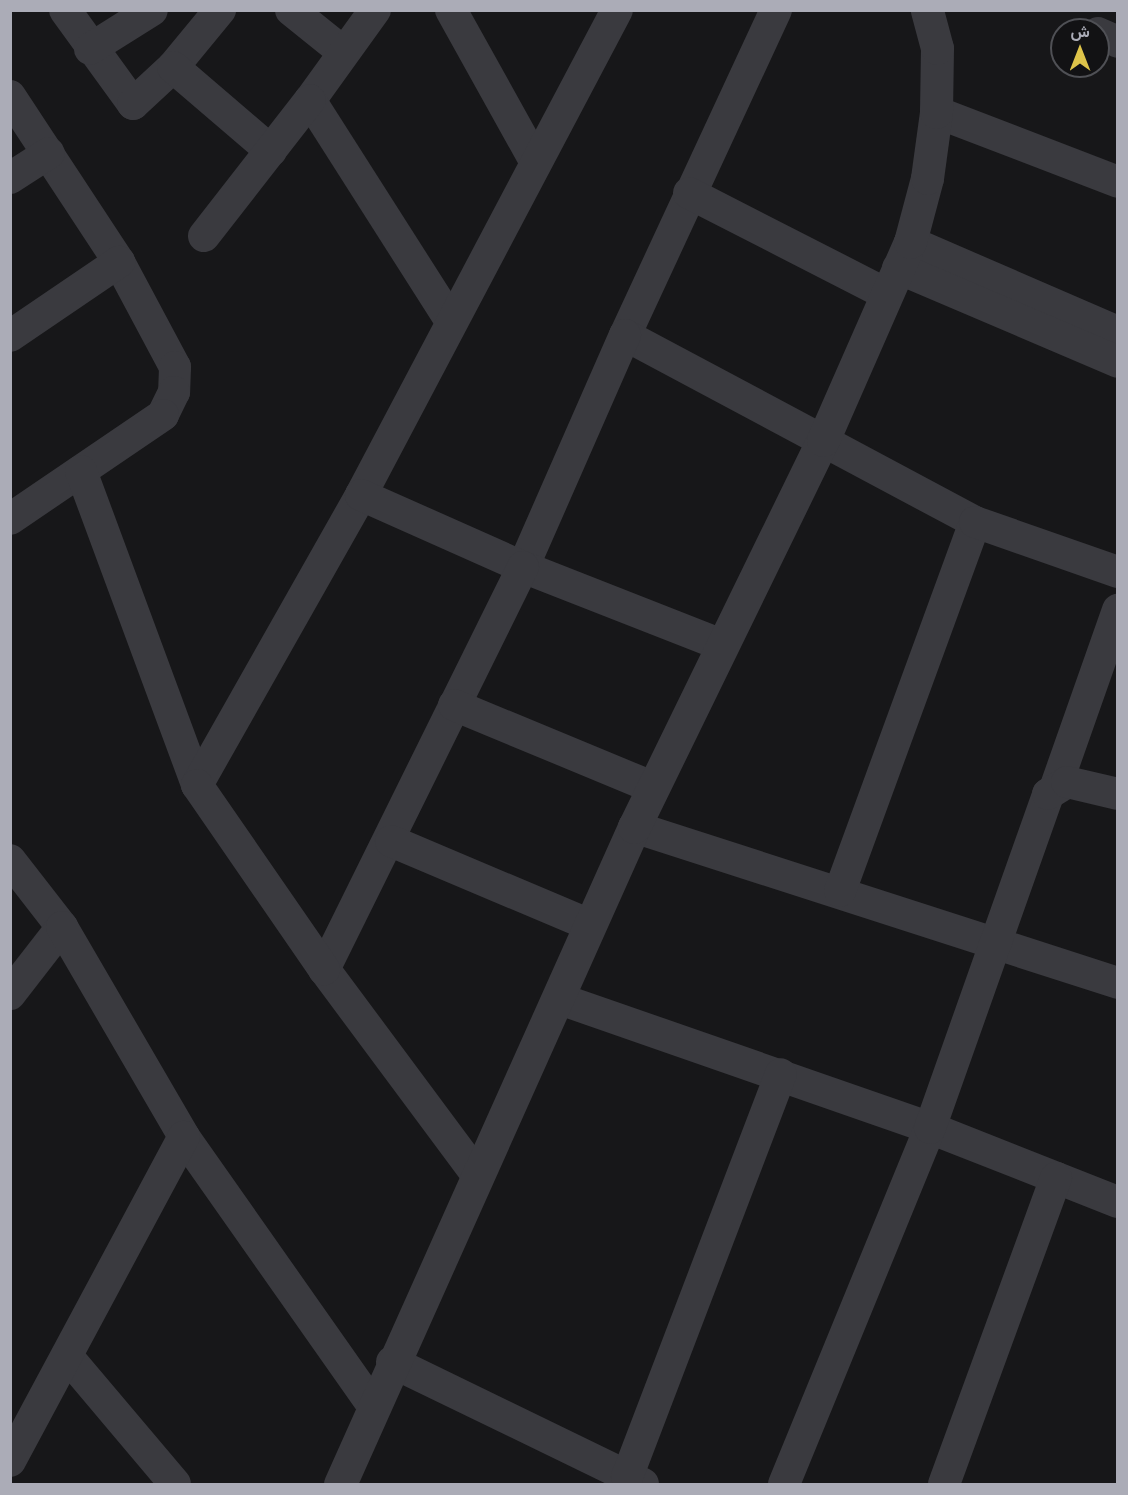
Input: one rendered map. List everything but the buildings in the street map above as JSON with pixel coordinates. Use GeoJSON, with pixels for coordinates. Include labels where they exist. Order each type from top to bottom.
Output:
{"type":"FeatureCollection","features":[{"type":"Feature","properties":{"kind":"street"},"geometry":{"type":"LineString","coordinates":[[65,10],[90,49],[133,104],[174,67],[220,10]]}},
{"type":"Feature","properties":{"kind":"street"},"geometry":{"type":"LineString","coordinates":[[90,49],[152,10]]}},
{"type":"Feature","properties":{"kind":"street"},"geometry":{"type":"LineString","coordinates":[[291,10],[342,51]]}},
{"type":"Feature","properties":{"kind":"street"},"geometry":{"type":"LineString","coordinates":[[204,236],[272,151],[310,100],[342,51],[375,10]]}},
{"type":"Feature","properties":{"kind":"street"},"geometry":{"type":"LineString","coordinates":[[451,10],[535,161]]}},
{"type":"Feature","properties":{"kind":"street"},"geometry":{"type":"LineString","coordinates":[[197,785],[361,495],[450,320],[617,10]]}},
{"type":"Feature","properties":{"kind":"street"},"geometry":{"type":"LineString","coordinates":[[324,969],[391,841],[454,705],[523,567],[689,193],[776,10]]}},
{"type":"Feature","properties":{"kind":"street"},"geometry":{"type":"LineString","coordinates":[[340,1485],[392,1362],[560,999],[590,925],[652,787],[823,440],[898,268],[927,178],[936,112],[937,48],[927,10]]}},
{"type":"Feature","properties":{"kind":"street"},"geometry":{"type":"LineString","coordinates":[[174,67],[272,151]]}},
{"type":"Feature","properties":{"kind":"street"},"geometry":{"type":"LineString","coordinates":[[10,96],[119,262],[175,368],[174,392],[163,415],[10,519]]}},
{"type":"Feature","properties":{"kind":"street"},"geometry":{"type":"LineString","coordinates":[[310,100],[450,320]]}},
{"type":"Feature","properties":{"kind":"street"},"geometry":{"type":"LineString","coordinates":[[936,112],[1118,182]]}},
{"type":"Feature","properties":{"kind":"street"},"geometry":{"type":"LineString","coordinates":[[10,178],[49,153]]}},
{"type":"Feature","properties":{"kind":"street"},"geometry":{"type":"LineString","coordinates":[[689,193],[898,268],[1118,362]]}},
{"type":"Feature","properties":{"kind":"street"},"geometry":{"type":"LineString","coordinates":[[10,336],[119,262]]}},
{"type":"Feature","properties":{"kind":"street"},"geometry":{"type":"LineString","coordinates":[[898,268],[1118,332]]}},
{"type":"Feature","properties":{"kind":"street"},"geometry":{"type":"LineString","coordinates":[[625,335],[975,522],[1118,572]]}},
{"type":"Feature","properties":{"kind":"street"},"geometry":{"type":"LineString","coordinates":[[81,471],[197,785],[324,969],[477,1175]]}},
{"type":"Feature","properties":{"kind":"street"},"geometry":{"type":"LineString","coordinates":[[361,495],[523,567],[722,645]]}},
{"type":"Feature","properties":{"kind":"street"},"geometry":{"type":"LineString","coordinates":[[840,891],[975,522]]}},
{"type":"Feature","properties":{"kind":"street"},"geometry":{"type":"LineString","coordinates":[[784,1485],[930,1128],[1048,794],[1056,786],[1118,610]]}},
{"type":"Feature","properties":{"kind":"street"},"geometry":{"type":"LineString","coordinates":[[454,705],[652,787]]}},
{"type":"Feature","properties":{"kind":"street"},"geometry":{"type":"LineString","coordinates":[[1056,786],[1078,783],[1118,795]]}},
{"type":"Feature","properties":{"kind":"street"},"geometry":{"type":"LineString","coordinates":[[634,828],[840,891],[994,945],[1118,982]]}},
{"type":"Feature","properties":{"kind":"street"},"geometry":{"type":"LineString","coordinates":[[391,841],[590,925]]}},
{"type":"Feature","properties":{"kind":"street"},"geometry":{"type":"LineString","coordinates":[[10,860],[62,927],[184,1137],[373,1406]]}},
{"type":"Feature","properties":{"kind":"street"},"geometry":{"type":"LineString","coordinates":[[10,994],[62,927]]}},
{"type":"Feature","properties":{"kind":"street"},"geometry":{"type":"LineString","coordinates":[[560,999],[781,1074],[930,1128],[1118,1202]]}},
{"type":"Feature","properties":{"kind":"street"},"geometry":{"type":"LineString","coordinates":[[392,1362],[635,1481],[781,1074]]}},
{"type":"Feature","properties":{"kind":"street"},"geometry":{"type":"LineString","coordinates":[[10,1461],[184,1137]]}},
{"type":"Feature","properties":{"kind":"street"},"geometry":{"type":"LineString","coordinates":[[944,1485],[1056,1178]]}},
{"type":"Feature","properties":{"kind":"street"},"geometry":{"type":"LineString","coordinates":[[67,1356],[175,1485]]}}]}
